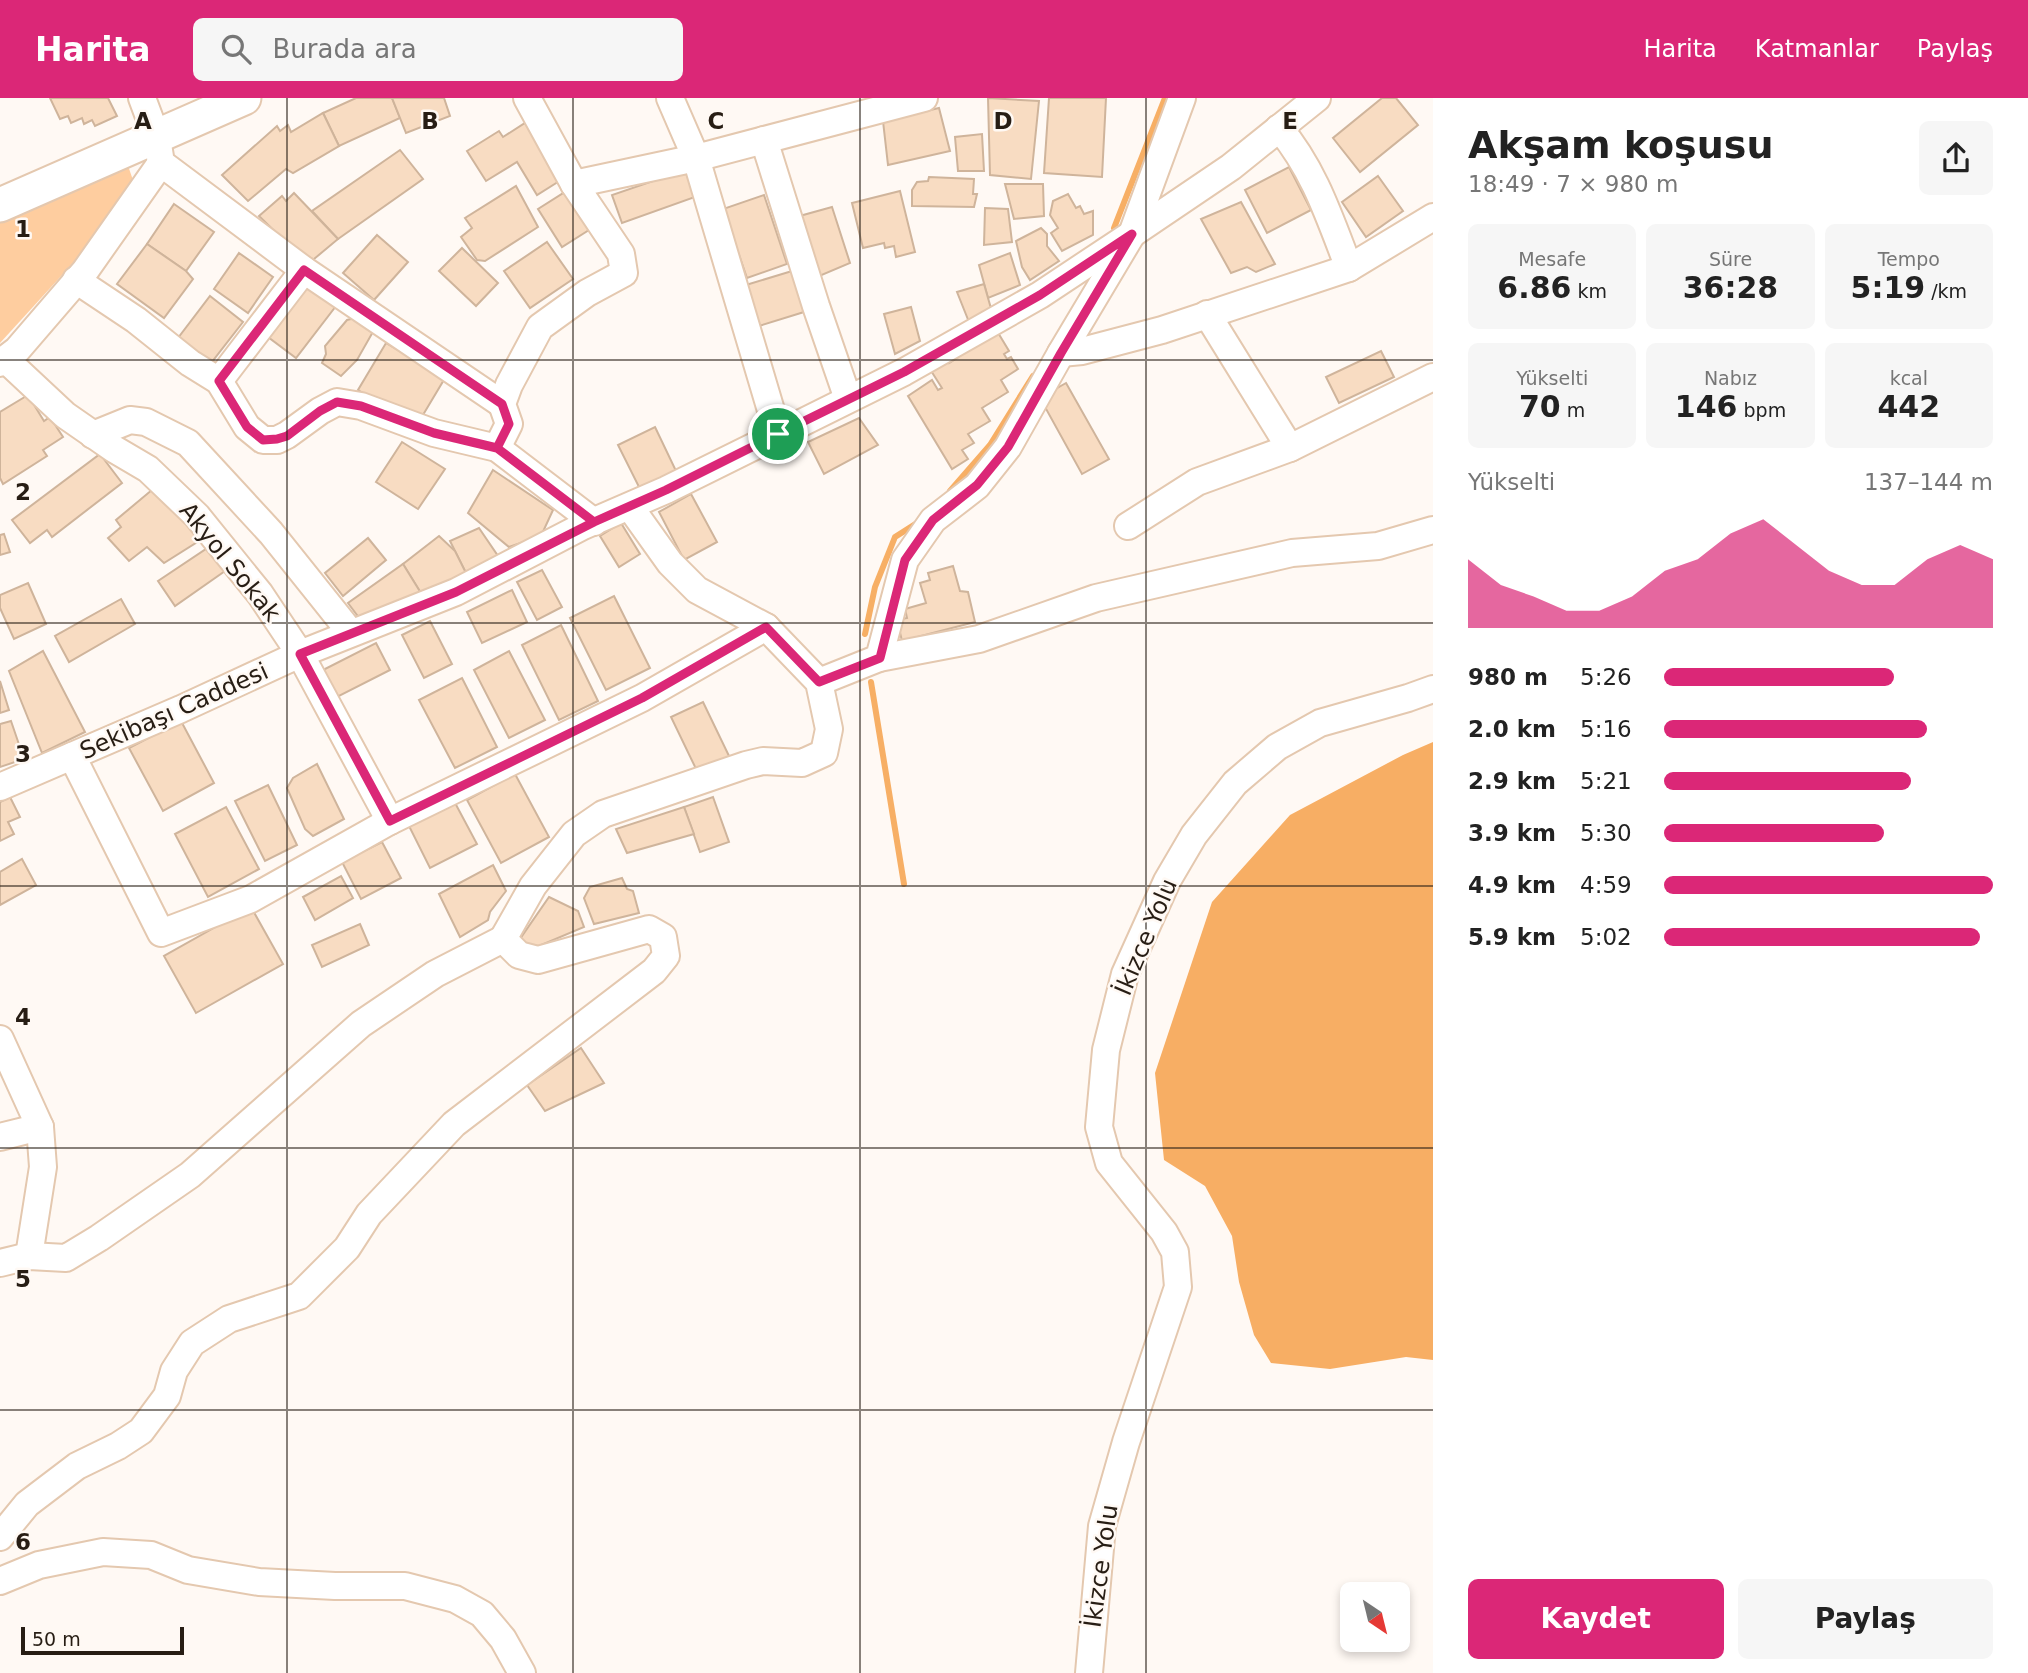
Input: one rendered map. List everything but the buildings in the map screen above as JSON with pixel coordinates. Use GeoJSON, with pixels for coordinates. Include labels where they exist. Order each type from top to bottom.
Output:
{"type":"FeatureCollection","features":[{"type":"Feature","properties":{"kind":"main road"},"geometry":{"type":"LineString","coordinates":[[0,205],[159,151],[244,98]]}},
{"type":"Feature","properties":{"kind":"street"},"geometry":{"type":"LineString","coordinates":[[142,98],[159,151],[304,270],[502,404],[509,424],[497,448]]}},
{"type":"Feature","properties":{"kind":"street"},"geometry":{"type":"LineString","coordinates":[[502,404],[509,385],[540,327],[587,293],[624,273],[621,254],[574,184],[527,98]]}},
{"type":"Feature","properties":{"kind":"street"},"geometry":{"type":"LineString","coordinates":[[670,98],[696,158],[778,434]]}},
{"type":"Feature","properties":{"kind":"street"},"geometry":{"type":"LineString","coordinates":[[574,184],[696,158],[924,98]]}},
{"type":"Feature","properties":{"kind":"street"},"geometry":{"type":"LineString","coordinates":[[880,658],[905,560],[933,520],[977,485],[1008,447],[1132,234],[1182,98]]}},
{"type":"Feature","properties":{"kind":"street","name":"Sekibaşı Caddesi"},"geometry":{"type":"LineString","coordinates":[[0,787],[300,654],[456,592],[904,372],[1040,295],[1132,234],[1231,167],[1317,98]]}},
{"type":"Feature","properties":{"kind":"street"},"geometry":{"type":"LineString","coordinates":[[1279,128],[1312,175],[1349,268]]}},
{"type":"Feature","properties":{"kind":"street"},"geometry":{"type":"LineString","coordinates":[[764,140],[848,400]]}},
{"type":"Feature","properties":{"kind":"street"},"geometry":{"type":"LineString","coordinates":[[7,357],[72,286],[159,151]]}},
{"type":"Feature","properties":{"kind":"street"},"geometry":{"type":"LineString","coordinates":[[1061,353],[1096,348],[1162,330],[1349,268],[1433,216]]}},
{"type":"Feature","properties":{"kind":"street"},"geometry":{"type":"LineString","coordinates":[[219,381],[304,270]]}},
{"type":"Feature","properties":{"kind":"street"},"geometry":{"type":"LineString","coordinates":[[72,286],[136,320],[190,363],[219,381],[247,427],[263,440],[287,436],[320,411],[337,402],[361,406],[434,433],[497,448],[594,522]]}},
{"type":"Feature","properties":{"kind":"street"},"geometry":{"type":"LineString","coordinates":[[1207,314],[1290,448]]}},
{"type":"Feature","properties":{"kind":"street","name":"Akyol Sokak"},"geometry":{"type":"LineString","coordinates":[[7,357],[65,415],[93,436],[148,468],[197,516],[260,594],[300,654],[390,821]]}},
{"type":"Feature","properties":{"kind":"street"},"geometry":{"type":"LineString","coordinates":[[1128,526],[1197,482],[1290,448],[1433,377]]}},
{"type":"Feature","properties":{"kind":"street"},"geometry":{"type":"LineString","coordinates":[[93,436],[130,421],[146,422],[188,443],[271,533],[351,633]]}},
{"type":"Feature","properties":{"kind":"street"},"geometry":{"type":"LineString","coordinates":[[0,1263],[29,1256],[66,1258],[190,1175],[361,1024],[435,974],[503,939],[533,886],[574,834],[603,814],[746,765],[763,761],[802,763],[824,753],[828,729],[819,682],[766,627],[697,590],[670,563],[630,506]]}},
{"type":"Feature","properties":{"kind":"street"},"geometry":{"type":"LineString","coordinates":[[819,682],[880,658],[979,639],[1096,598],[1292,553],[1378,546],[1433,530]]}},
{"type":"Feature","properties":{"kind":"street"},"geometry":{"type":"LineString","coordinates":[[72,756],[161,933],[251,899],[390,821],[642,698],[766,627]]}},
{"type":"Feature","properties":{"kind":"street","name":"İkizce Yolu"},"geometry":{"type":"LineString","coordinates":[[1089,1673],[1102,1526],[1126,1442],[1178,1287],[1175,1252],[1164,1232],[1109,1163],[1099,1127],[1106,1050],[1125,974],[1167,881],[1194,835],[1235,783],[1277,747],[1320,723],[1433,689]]}},
{"type":"Feature","properties":{"kind":"street"},"geometry":{"type":"LineString","coordinates":[[0,1537],[27,1504],[77,1466],[118,1446],[141,1431],[167,1396],[174,1371],[192,1343],[229,1319],[299,1296],[347,1248],[369,1214],[454,1124],[654,971],[666,956],[663,937],[649,929],[538,960],[519,955],[503,939]]}},
{"type":"Feature","properties":{"kind":"street"},"geometry":{"type":"LineString","coordinates":[[0,1039],[40,1127],[43,1167],[29,1256]]}},
{"type":"Feature","properties":{"kind":"street"},"geometry":{"type":"LineString","coordinates":[[0,1137],[40,1127]]}},
{"type":"Feature","properties":{"kind":"street"},"geometry":{"type":"LineString","coordinates":[[0,1581],[38,1565],[103,1552],[150,1555],[188,1570],[259,1582],[405,1586],[455,1599],[482,1614],[503,1639],[522,1673]]}},
{"type":"Feature","properties":{"kind":"shaded area"},"geometry":{"type":"Polygon","coordinates":[[[126,160],[134,183],[95,239],[0,343],[0,217],[126,160]]]}},
{"type":"Feature","properties":{"kind":"shaded area"},"geometry":{"type":"Polygon","coordinates":[[[1433,742],[1433,1360],[1406,1357],[1330,1369],[1271,1363],[1254,1335],[1239,1282],[1232,1236],[1205,1186],[1164,1160],[1155,1073],[1212,902],[1290,815],[1433,742]]]}},
{"type":"Feature","properties":{"kind":"waterway"},"geometry":{"type":"LineString","coordinates":[[1114,228],[1165,98]]}},
{"type":"Feature","properties":{"kind":"waterway"},"geometry":{"type":"LineString","coordinates":[[950,491],[990,445],[1033,376]]}},
{"type":"Feature","properties":{"kind":"waterway"},"geometry":{"type":"LineString","coordinates":[[865,634],[875,587],[895,537],[917,523]]}},
{"type":"Feature","properties":{"kind":"waterway"},"geometry":{"type":"LineString","coordinates":[[871,682],[904,884]]}},
{"type":"Feature","properties":{"kind":"route"},"geometry":{"type":"LineString","coordinates":[[778,434],[666,490],[594,522],[497,448],[434,433],[361,406],[337,402],[320,411],[287,436],[263,440],[247,427],[219,381],[304,270],[502,404],[509,424],[497,448],[545,485],[594,522],[456,592],[300,654],[390,821],[642,698],[766,627],[819,682],[880,658],[905,560],[933,520],[977,485],[1008,447],[1132,234],[1040,295],[904,372],[778,434]]}}]}
